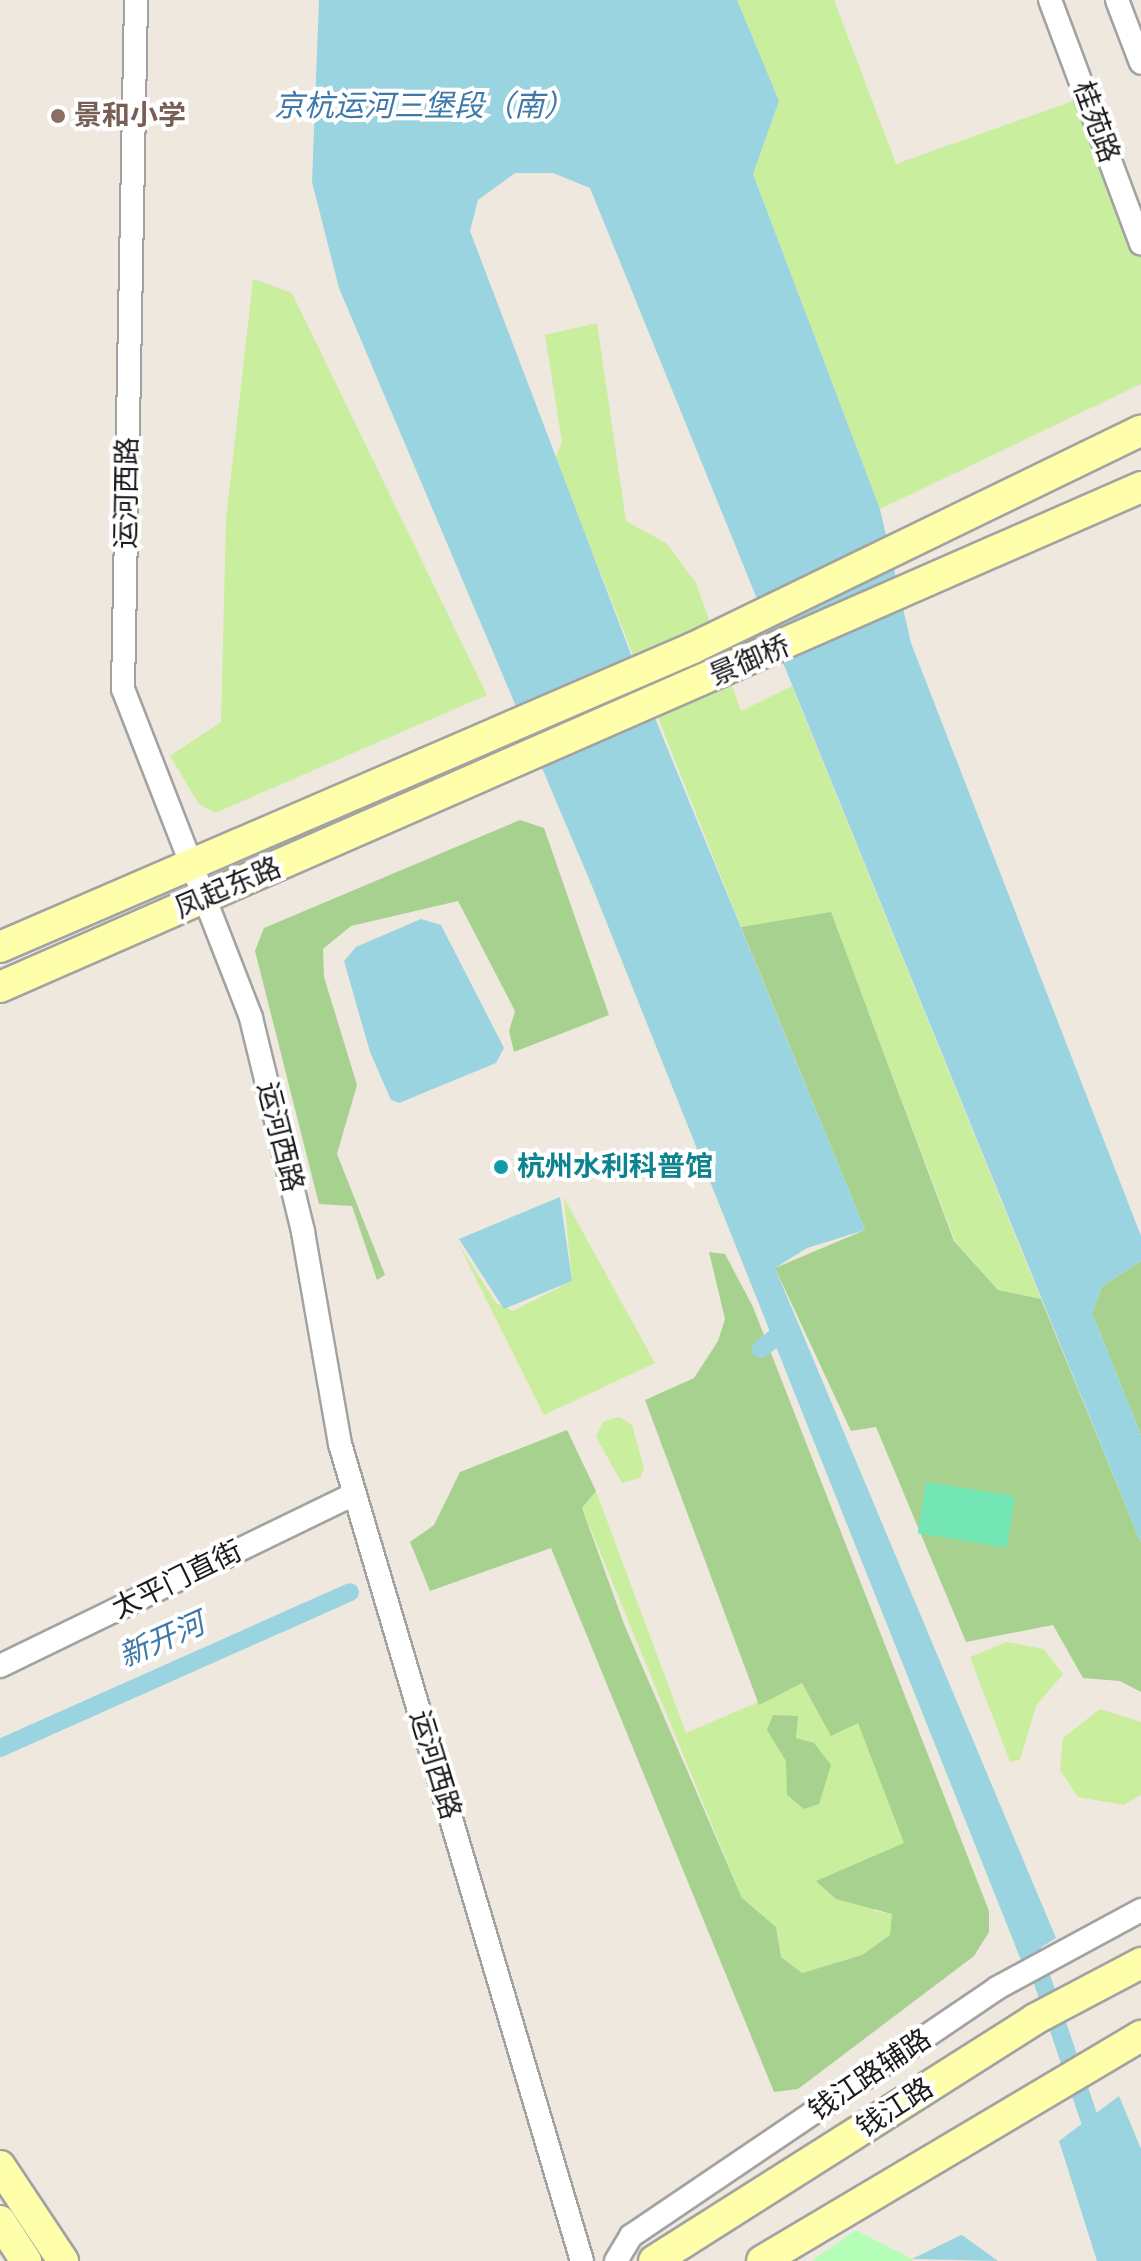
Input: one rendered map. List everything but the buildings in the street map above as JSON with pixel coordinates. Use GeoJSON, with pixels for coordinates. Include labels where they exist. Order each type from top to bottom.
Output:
{"type":"FeatureCollection","features":[{"type":"Feature","properties":{"kind":"main road","name":"景御桥"},"geometry":{"type":"LineString","coordinates":[[441,760],[693,648],[1141,430]]}},
{"type":"Feature","properties":{"kind":"main road","name":"景御桥"},"geometry":{"type":"LineString","coordinates":[[455,789],[1044,533],[1141,487]]}},
{"type":"Feature","properties":{"kind":"main road","name":"凤起东路"},"geometry":{"type":"LineString","coordinates":[[0,947],[441,760]]}},
{"type":"Feature","properties":{"kind":"main road","name":"凤起东路"},"geometry":{"type":"LineString","coordinates":[[0,987],[455,789]]}},
{"type":"Feature","properties":{"kind":"main road","name":"钱江路"},"geometry":{"type":"LineString","coordinates":[[654,2261],[999,2041],[1141,1963]]}},
{"type":"Feature","properties":{"kind":"main road"},"geometry":{"type":"LineString","coordinates":[[762,2261],[1032,2097],[1141,2036]]}},
{"type":"Feature","properties":{"kind":"main road"},"geometry":{"type":"LineString","coordinates":[[0,2166],[63,2261]]}},
{"type":"Feature","properties":{"kind":"main road"},"geometry":{"type":"LineString","coordinates":[[0,2221],[26,2261]]}},
{"type":"Feature","properties":{"kind":"street","name":"运河西路"},"geometry":{"type":"LineString","coordinates":[[136,0],[123,689],[251,1018],[303,1232],[354,1494],[582,2261]]}},
{"type":"Feature","properties":{"kind":"street","name":"桂苑路"},"geometry":{"type":"LineString","coordinates":[[1050,0],[1141,244]]}},
{"type":"Feature","properties":{"kind":"street"},"geometry":{"type":"LineString","coordinates":[[1117,0],[1141,63]]}},
{"type":"Feature","properties":{"kind":"street","name":"太平门直街"},"geometry":{"type":"LineString","coordinates":[[0,1666],[354,1494]]}},
{"type":"Feature","properties":{"kind":"street","name":"钱江路辅路"},"geometry":{"type":"LineString","coordinates":[[616,2261],[631,2236],[979,2002],[1141,1910]]}},
{"type":"Feature","properties":{"kind":"green space"},"geometry":{"type":"Polygon","coordinates":[[[737,0],[834,0],[896,164],[1087,96],[1141,235],[1141,384],[880,509],[753,174],[779,101],[737,0]]]}},
{"type":"Feature","properties":{"kind":"green space"},"geometry":{"type":"Polygon","coordinates":[[[253,279],[292,293],[487,695],[215,813],[199,804],[170,756],[221,722],[226,520],[253,279]]]}},
{"type":"Feature","properties":{"kind":"green space"},"geometry":{"type":"Polygon","coordinates":[[[597,323],[626,521],[666,543],[696,583],[741,711],[792,686],[1041,1299],[998,1290],[955,1241],[831,913],[741,927],[555,458],[562,443],[545,335],[597,323]]]}},
{"type":"Feature","properties":{"kind":"green space"},"geometry":{"type":"Polygon","coordinates":[[[520,820],[544,828],[609,1015],[514,1052],[509,1031],[515,1011],[458,901],[351,926],[323,949],[324,977],[357,1085],[337,1154],[385,1275],[377,1280],[352,1206],[319,1204],[255,951],[264,928],[520,820]]]}},
{"type":"Feature","properties":{"kind":"green space"},"geometry":{"type":"Polygon","coordinates":[[[831,912],[954,1241],[998,1290],[1041,1299],[1141,1543],[1141,1692],[1120,1681],[1083,1678],[1053,1625],[966,1642],[876,1427],[851,1431],[775,1268],[865,1230],[741,927],[831,912]]]}},
{"type":"Feature","properties":{"kind":"green space"},"geometry":{"type":"Polygon","coordinates":[[[564,1198],[655,1363],[544,1415],[458,1243],[496,1303],[513,1311],[572,1281],[564,1198]]]}},
{"type":"Feature","properties":{"kind":"green space"},"geometry":{"type":"Polygon","coordinates":[[[709,1252],[725,1254],[753,1307],[989,1911],[989,1932],[974,1956],[798,2089],[774,2092],[551,1548],[430,1591],[410,1542],[434,1525],[460,1472],[567,1430],[596,1491],[582,1508],[624,1624],[742,1898],[776,1927],[781,1957],[802,1973],[862,1955],[890,1935],[892,1914],[836,1899],[816,1881],[904,1843],[858,1723],[831,1736],[802,1683],[759,1705],[645,1400],[694,1378],[718,1341],[725,1319],[709,1252]]]}},
{"type":"Feature","properties":{"kind":"green space"},"geometry":{"type":"Polygon","coordinates":[[[1141,1261],[1141,1435],[1092,1313],[1102,1286],[1141,1261]]]}},
{"type":"Feature","properties":{"kind":"green space"},"geometry":{"type":"Polygon","coordinates":[[[619,1417],[632,1425],[644,1468],[640,1478],[622,1483],[596,1437],[603,1422],[619,1417]]]}},
{"type":"Feature","properties":{"kind":"green space"},"geometry":{"type":"Polygon","coordinates":[[[926,1482],[1015,1496],[1007,1547],[918,1533],[926,1482]]]}},
{"type":"Feature","properties":{"kind":"green space"},"geometry":{"type":"Polygon","coordinates":[[[596,1491],[686,1733],[802,1683],[858,1722],[905,1843],[874,1911],[893,1914],[890,1935],[862,1955],[802,1973],[781,1957],[776,1927],[742,1898],[582,1508],[596,1491]]]}},
{"type":"Feature","properties":{"kind":"green space"},"geometry":{"type":"Polygon","coordinates":[[[1007,1642],[1044,1649],[1063,1674],[1036,1706],[1020,1760],[1010,1762],[970,1657],[1007,1642]]]}},
{"type":"Feature","properties":{"kind":"green space"},"geometry":{"type":"Polygon","coordinates":[[[1100,1709],[1141,1722],[1141,1795],[1124,1805],[1078,1797],[1060,1770],[1063,1738],[1100,1709]]]}},
{"type":"Feature","properties":{"kind":"green space"},"geometry":{"type":"Polygon","coordinates":[[[773,1715],[798,1716],[796,1738],[814,1743],[831,1765],[819,1804],[804,1809],[787,1795],[786,1761],[767,1730],[773,1715]]]}},
{"type":"Feature","properties":{"kind":"green space"},"geometry":{"type":"Polygon","coordinates":[[[856,2230],[912,2259],[913,2261],[812,2261],[856,2230]]]}},
{"type":"Feature","properties":{"kind":"water","name":"京杭运河三堡段（南）"},"geometry":{"type":"Polygon","coordinates":[[[319,0],[737,0],[779,101],[753,174],[880,509],[911,643],[1141,1236],[1141,1261],[1102,1286],[1092,1313],[1141,1435],[1141,1543],[590,188],[553,173],[515,173],[478,200],[470,231],[659,728],[865,1230],[807,1248],[775,1268],[1056,1938],[1021,1960],[592,886],[339,288],[312,182],[319,0]]]}},
{"type":"Feature","properties":{"kind":"water"},"geometry":{"type":"Polygon","coordinates":[[[421,919],[441,925],[504,1048],[496,1063],[399,1103],[391,1100],[370,1052],[344,961],[356,947],[421,919]]]}},
{"type":"Feature","properties":{"kind":"water"},"geometry":{"type":"Polygon","coordinates":[[[560,1197],[572,1281],[504,1309],[459,1239],[560,1197]]]}},
{"type":"Feature","properties":{"kind":"water"},"geometry":{"type":"Polygon","coordinates":[[[1119,2096],[1141,2149],[1141,2261],[1097,2261],[1059,2141],[1119,2096]]]}},
{"type":"Feature","properties":{"kind":"water"},"geometry":{"type":"Polygon","coordinates":[[[961,2235],[998,2261],[912,2259],[961,2235]]]}},
{"type":"Feature","properties":{"kind":"waterway","name":"新开河"},"geometry":{"type":"LineString","coordinates":[[761,1349],[782,1332]]}},
{"type":"Feature","properties":{"kind":"waterway","name":"新开河"},"geometry":{"type":"LineString","coordinates":[[0,1748],[350,1592]]}},
{"type":"Feature","properties":{"kind":"waterway"},"geometry":{"type":"LineString","coordinates":[[1025,1929],[1096,2139]]}},
{"type":"Feature","properties":{"kind":"place","name":"景和小学"},"geometry":{"type":"Point","coordinates":[58,116]}},
{"type":"Feature","properties":{"kind":"place","name":"杭州水利科普馆"},"geometry":{"type":"Point","coordinates":[501,1167]}}]}
